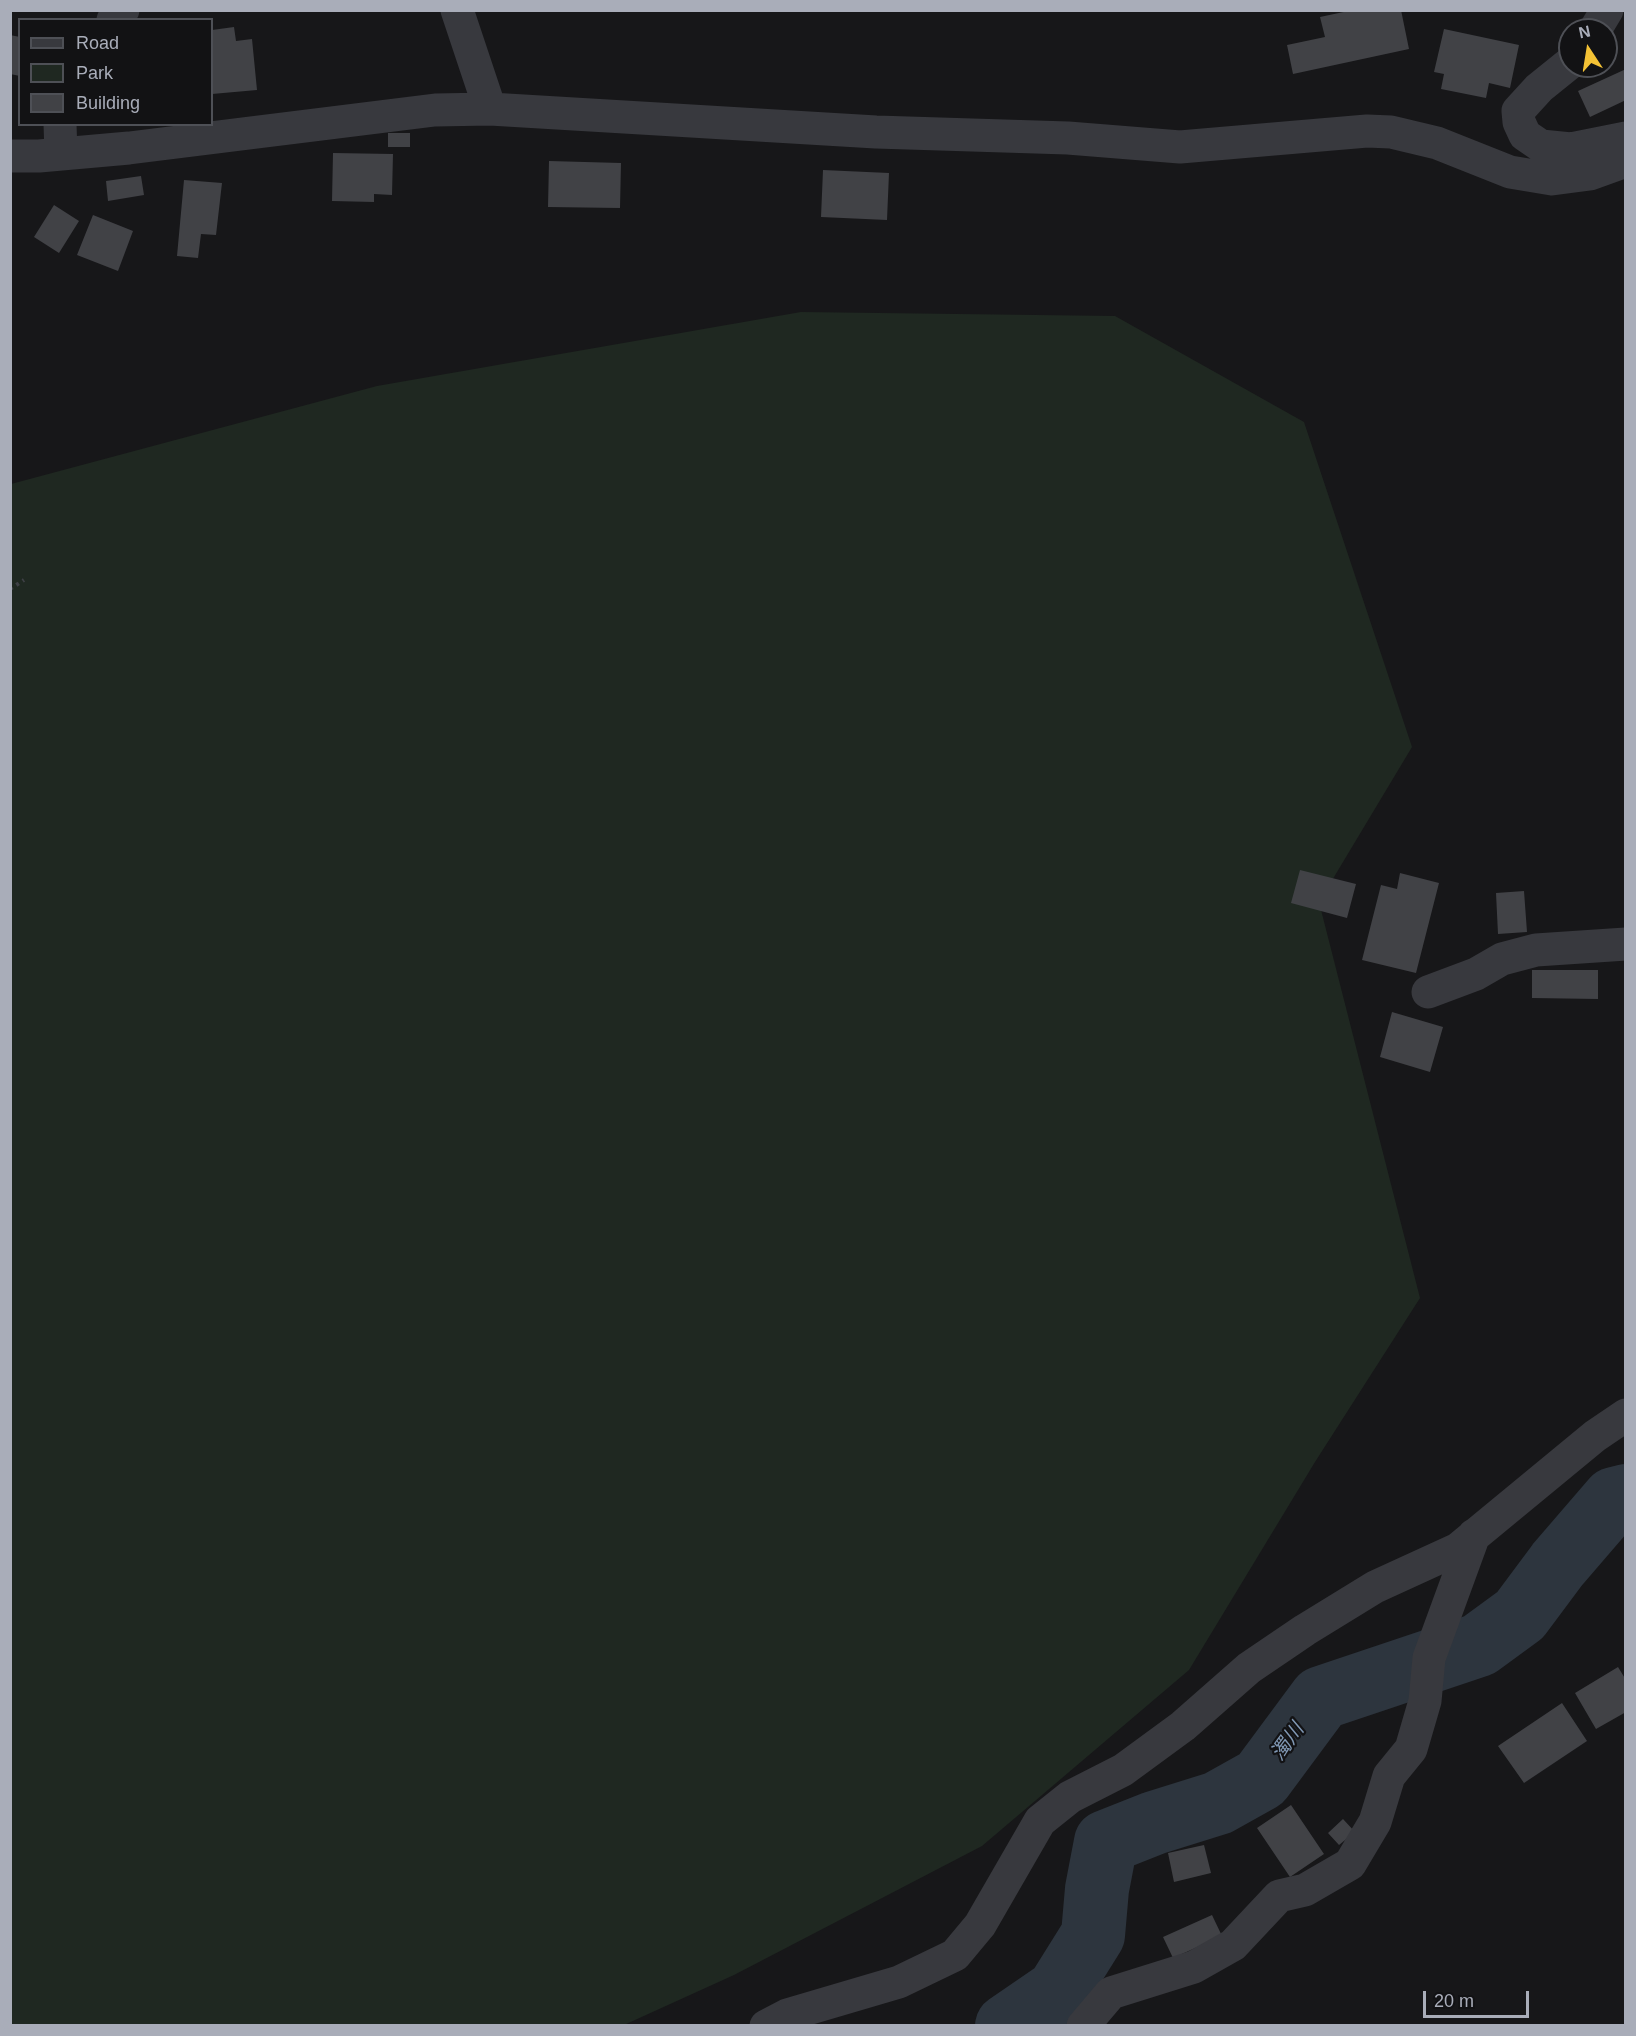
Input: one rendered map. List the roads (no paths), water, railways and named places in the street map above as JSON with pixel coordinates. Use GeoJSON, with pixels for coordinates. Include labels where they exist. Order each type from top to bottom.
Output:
{"type":"FeatureCollection","features":[{"type":"Feature","properties":{"kind":"street"},"geometry":{"type":"LineString","coordinates":[[457,10],[490,109]]}},
{"type":"Feature","properties":{"kind":"street"},"geometry":{"type":"LineString","coordinates":[[1558,73],[1539,88],[1518,111],[1519,122],[1525,135],[1541,146],[1571,149],[1626,138]]}},
{"type":"Feature","properties":{"kind":"street"},"geometry":{"type":"LineString","coordinates":[[10,156],[60,139],[239,135],[435,110],[490,109],[876,132],[1068,138],[1180,147],[1367,131],[1391,132],[1437,143],[1509,172],[1552,179],[1590,174],[1626,161]]}},
{"type":"Feature","properties":{"kind":"street"},"geometry":{"type":"LineString","coordinates":[[1428,992],[1476,974],[1502,959],[1536,950],[1626,944]]}},
{"type":"Feature","properties":{"kind":"street"},"geometry":{"type":"LineString","coordinates":[[766,2025],[787,2015],[899,1982],[955,1955],[981,1925],[1040,1821],[1070,1797],[1122,1770],[1183,1726],[1249,1668],[1305,1629],[1375,1587],[1458,1549],[1595,1436],[1626,1415]]}},
{"type":"Feature","properties":{"kind":"street"},"geometry":{"type":"LineString","coordinates":[[1083,2025],[1111,1993],[1194,1966],[1233,1945],[1279,1896],[1305,1890],[1350,1864],[1375,1822],[1389,1776],[1411,1749],[1425,1701],[1429,1658],[1474,1535]]}},
{"type":"Feature","properties":{"kind":"waterway","name":"濁川"},"geometry":{"type":"LineString","coordinates":[[1007,2026],[1058,1991],[1093,1935],[1097,1889],[1106,1842],[1154,1823],[1218,1803],[1261,1779],[1321,1698],[1479,1645],[1520,1615],[1558,1564],[1614,1499],[1626,1496]]}}]}
